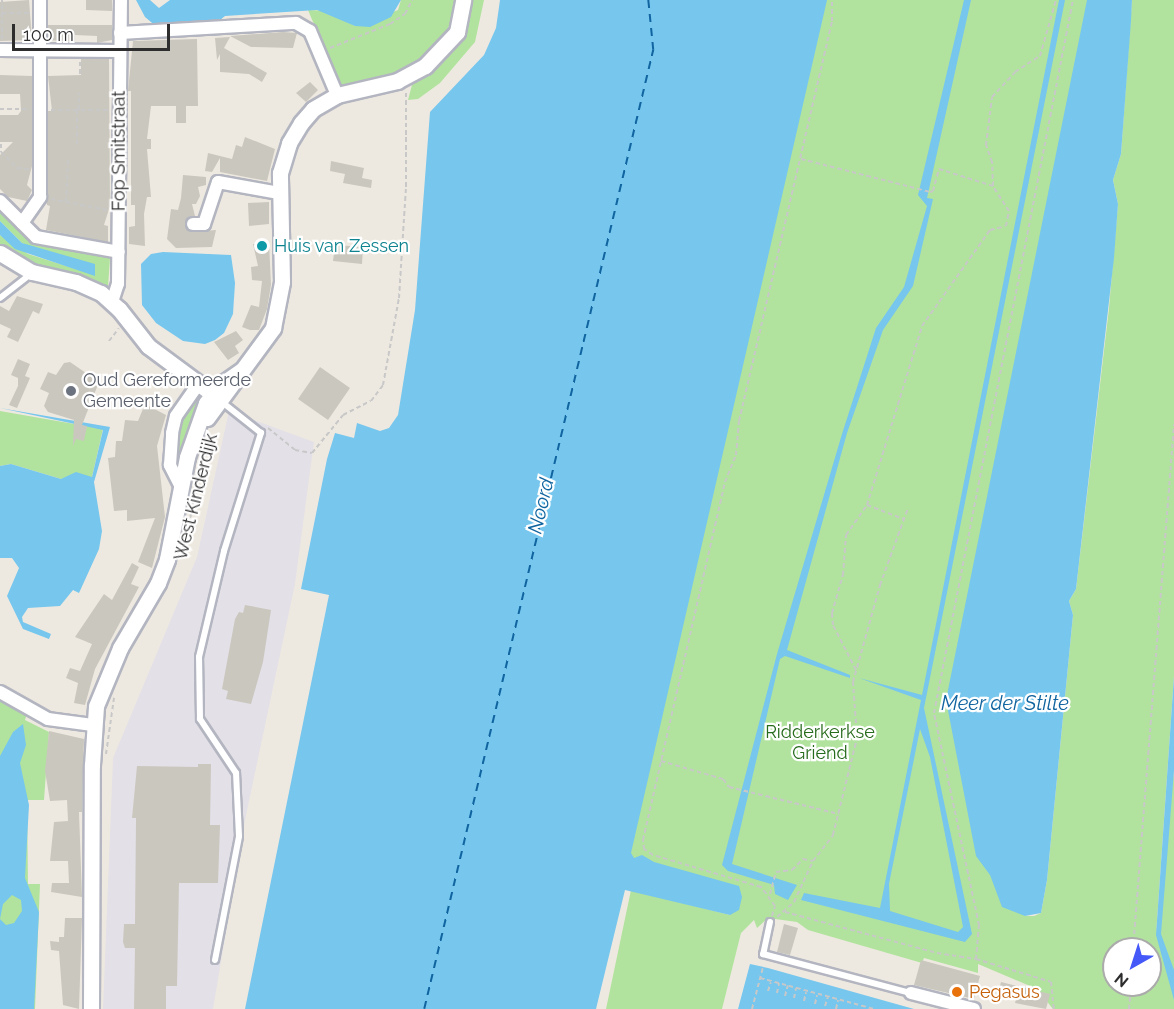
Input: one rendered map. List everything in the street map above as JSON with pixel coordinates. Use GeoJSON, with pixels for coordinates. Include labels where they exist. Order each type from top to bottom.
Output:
{"type":"FeatureCollection","features":[{"type":"Feature","properties":{"kind":"street","name":"Fop Smitstraat"},"geometry":{"type":"LineString","coordinates":[[112,302],[118,284],[119,252],[118,110],[121,0]]}},
{"type":"Feature","properties":{"kind":"street","name":"West Kinderdijk"},"geometry":{"type":"LineString","coordinates":[[91,1009],[93,725],[104,682],[158,583],[172,538],[187,457],[204,431],[219,397],[265,342],[279,310],[282,282],[279,193],[284,157],[292,136],[314,109],[337,95],[402,86],[425,66],[451,43],[462,19],[463,0]]}},
{"type":"Feature","properties":{"kind":"street"},"geometry":{"type":"LineString","coordinates":[[22,224],[40,197],[39,6]]}},
{"type":"Feature","properties":{"kind":"street"},"geometry":{"type":"LineString","coordinates":[[120,33],[296,22],[310,31],[337,95]]}},
{"type":"Feature","properties":{"kind":"street"},"geometry":{"type":"LineString","coordinates":[[1,50],[119,51]]}},
{"type":"Feature","properties":{"kind":"street"},"geometry":{"type":"LineString","coordinates":[[193,224],[204,224],[218,182],[279,193]]}},
{"type":"Feature","properties":{"kind":"street"},"geometry":{"type":"LineString","coordinates":[[0,201],[36,237],[119,252]]}},
{"type":"Feature","properties":{"kind":"street"},"geometry":{"type":"LineString","coordinates":[[0,253],[32,272],[82,284],[112,302],[148,346],[219,397]]}},
{"type":"Feature","properties":{"kind":"street","name":"West Kinderdijk"},"geometry":{"type":"LineString","coordinates":[[181,487],[170,465],[172,433],[176,416],[200,383]]}},
{"type":"Feature","properties":{"kind":"street"},"geometry":{"type":"LineString","coordinates":[[0,692],[48,719],[93,725]]}},
{"type":"Feature","properties":{"kind":"street"},"geometry":{"type":"LineString","coordinates":[[911,993],[974,1009]]}},
{"type":"Feature","properties":{"kind":"lane"},"geometry":{"type":"LineString","coordinates":[[0,298],[32,272]]}},
{"type":"Feature","properties":{"kind":"lane"},"geometry":{"type":"LineString","coordinates":[[215,960],[239,836],[236,773],[200,719],[199,657],[224,551],[261,433],[219,397]]}},
{"type":"Feature","properties":{"kind":"lane"},"geometry":{"type":"LineString","coordinates":[[770,922],[763,954],[911,993]]}},
{"type":"Feature","properties":{"kind":"path"},"geometry":{"type":"LineString","coordinates":[[1,50],[2,0]]}},
{"type":"Feature","properties":{"kind":"path"},"geometry":{"type":"LineString","coordinates":[[320,54],[340,41],[365,36],[390,24],[405,14],[412,0]]}},
{"type":"Feature","properties":{"kind":"path"},"geometry":{"type":"LineString","coordinates":[[770,922],[775,906],[770,894],[761,887],[677,863],[644,849],[643,840],[725,483],[736,455],[740,421],[832,21],[832,0]]}},
{"type":"Feature","properties":{"kind":"path"},"geometry":{"type":"LineString","coordinates":[[856,670],[833,625],[832,613],[843,575],[846,536],[867,505],[922,326],[990,230],[1006,226],[1009,211],[993,186],[992,162],[986,145],[992,97],[1015,72],[1040,56],[1056,0]]}},
{"type":"Feature","properties":{"kind":"path"},"geometry":{"type":"LineString","coordinates":[[976,959],[979,925],[934,713],[1073,0]]}},
{"type":"Feature","properties":{"kind":"path"},"geometry":{"type":"LineString","coordinates":[[2,13],[39,6]]}},
{"type":"Feature","properties":{"kind":"path"},"geometry":{"type":"LineString","coordinates":[[264,424],[295,450],[312,453],[343,415],[371,401],[383,385],[399,298],[406,187],[402,86]]}},
{"type":"Feature","properties":{"kind":"path"},"geometry":{"type":"LineString","coordinates":[[77,146],[79,93]]}},
{"type":"Feature","properties":{"kind":"path"},"geometry":{"type":"LineString","coordinates":[[0,109],[118,110]]}},
{"type":"Feature","properties":{"kind":"path"},"geometry":{"type":"LineString","coordinates":[[1,144],[2,152],[17,168],[40,171]]}},
{"type":"Feature","properties":{"kind":"path"},"geometry":{"type":"LineString","coordinates":[[66,202],[68,158]]}},
{"type":"Feature","properties":{"kind":"path"},"geometry":{"type":"LineString","coordinates":[[801,159],[930,192],[933,191],[939,169],[993,186]]}},
{"type":"Feature","properties":{"kind":"path"},"geometry":{"type":"LineString","coordinates":[[40,197],[119,212]]}},
{"type":"Feature","properties":{"kind":"path"},"geometry":{"type":"LineString","coordinates":[[109,340],[113,331]]}},
{"type":"Feature","properties":{"kind":"path"},"geometry":{"type":"LineString","coordinates":[[1134,937],[1174,425]]}},
{"type":"Feature","properties":{"kind":"path","name":"West Kinderdijk"},"geometry":{"type":"LineString","coordinates":[[181,559],[204,431]]}},
{"type":"Feature","properties":{"kind":"path"},"geometry":{"type":"LineString","coordinates":[[867,505],[904,519]]}},
{"type":"Feature","properties":{"kind":"path"},"geometry":{"type":"LineString","coordinates":[[770,922],[794,902],[813,861],[830,842],[857,738],[853,695],[856,670],[880,585],[908,508]]}},
{"type":"Feature","properties":{"kind":"path"},"geometry":{"type":"LineString","coordinates":[[107,751],[114,694]]}},
{"type":"Feature","properties":{"kind":"path"},"geometry":{"type":"LineString","coordinates":[[661,761],[727,783],[740,790],[839,814]]}},
{"type":"Feature","properties":{"kind":"path"},"geometry":{"type":"LineString","coordinates":[[770,894],[774,875],[792,870],[803,859],[813,861]]}},
{"type":"Feature","properties":{"kind":"path"},"geometry":{"type":"LineString","coordinates":[[784,912],[937,953],[976,959],[1051,982],[1054,1009]]}},
{"type":"Feature","properties":{"kind":"path"},"geometry":{"type":"LineString","coordinates":[[752,1009],[763,967]]}},
{"type":"Feature","properties":{"kind":"path"},"geometry":{"type":"LineString","coordinates":[[760,978],[871,1009]]}},
{"type":"Feature","properties":{"kind":"path"},"geometry":{"type":"LineString","coordinates":[[768,991],[771,981]]}},
{"type":"Feature","properties":{"kind":"path"},"geometry":{"type":"LineString","coordinates":[[777,993],[779,983]]}},
{"type":"Feature","properties":{"kind":"path"},"geometry":{"type":"LineString","coordinates":[[785,996],[788,985]]}},
{"type":"Feature","properties":{"kind":"path"},"geometry":{"type":"LineString","coordinates":[[794,998],[796,988]]}},
{"type":"Feature","properties":{"kind":"path"},"geometry":{"type":"LineString","coordinates":[[804,1001],[807,991]]}},
{"type":"Feature","properties":{"kind":"path"},"geometry":{"type":"LineString","coordinates":[[815,1004],[817,993]]}},
{"type":"Feature","properties":{"kind":"path"},"geometry":{"type":"LineString","coordinates":[[825,1006],[828,996]]}},
{"type":"Feature","properties":{"kind":"path"},"geometry":{"type":"LineString","coordinates":[[836,1009],[838,999]]}},
{"type":"Feature","properties":{"kind":"path"},"geometry":{"type":"LineString","coordinates":[[847,1009],[849,1002]]}},
{"type":"Feature","properties":{"kind":"shaded area"},"geometry":{"type":"Polygon","coordinates":[[[229,411],[314,442],[295,584],[245,820],[213,1009],[103,1009],[113,758],[197,557],[229,411]]]}},
{"type":"Feature","properties":{"kind":"green space"},"geometry":{"type":"Polygon","coordinates":[[[401,0],[458,0],[445,37],[419,63],[398,73],[340,86],[308,10],[329,11],[355,26],[398,10],[401,0]]]}},
{"type":"Feature","properties":{"kind":"green space"},"geometry":{"type":"Polygon","coordinates":[[[469,0],[484,0],[475,42],[440,83],[418,99],[408,100],[413,81],[439,63],[449,50],[469,0]]]}},
{"type":"Feature","properties":{"kind":"green space","name":"Ridderkerkse Griend"},"geometry":{"type":"Polygon","coordinates":[[[819,0],[1101,0],[1025,916],[1034,916],[1041,913],[1047,880],[1073,615],[1069,601],[1076,589],[1109,308],[1118,204],[1113,180],[1121,154],[1132,0],[1174,0],[1174,676],[1156,935],[1174,771],[1174,1009],[1053,1009],[1037,989],[978,964],[978,973],[924,958],[922,963],[808,930],[797,922],[768,918],[757,928],[754,920],[741,933],[722,1009],[606,1009],[631,890],[730,915],[625,859],[819,0]]]}},
{"type":"Feature","properties":{"kind":"green space"},"geometry":{"type":"Polygon","coordinates":[[[0,210],[27,237],[110,258],[108,287],[64,277],[12,256],[0,245],[0,235],[28,254],[95,275],[22,243],[0,221],[0,210]]]}},
{"type":"Feature","properties":{"kind":"green space"},"geometry":{"type":"Polygon","coordinates":[[[197,400],[201,410],[178,471],[175,445],[179,422],[197,400]]]}},
{"type":"Feature","properties":{"kind":"green space"},"geometry":{"type":"Polygon","coordinates":[[[0,411],[103,429],[92,477],[61,479],[11,464],[0,466],[0,411]]]}},
{"type":"Feature","properties":{"kind":"green space"},"geometry":{"type":"Polygon","coordinates":[[[0,697],[27,714],[25,720],[49,732],[44,800],[27,800],[28,884],[40,884],[35,1009],[0,1009],[0,697]]]}},
{"type":"Feature","properties":{"kind":"water"},"geometry":{"type":"Polygon","coordinates":[[[136,0],[150,0],[159,8],[170,0],[401,0],[391,17],[370,27],[355,26],[317,10],[225,16],[214,25],[157,27],[145,17],[136,0]]]}},
{"type":"Feature","properties":{"kind":"water","name":"Noord"},"geometry":{"type":"Polygon","coordinates":[[[500,0],[827,0],[631,853],[634,858],[642,855],[654,862],[739,886],[742,897],[739,910],[730,915],[625,890],[596,1009],[245,1009],[329,595],[301,589],[327,459],[335,433],[354,438],[357,423],[380,431],[389,428],[398,415],[415,310],[430,112],[484,55],[496,28],[500,0]]]}},
{"type":"Feature","properties":{"kind":"water"},"geometry":{"type":"Polygon","coordinates":[[[964,0],[971,0],[927,198],[933,199],[913,286],[883,330],[847,433],[787,650],[850,675],[850,678],[785,656],[780,659],[732,864],[797,885],[788,900],[775,894],[774,885],[728,871],[722,865],[777,654],[842,434],[876,328],[904,287],[927,206],[918,195],[964,0]]]}},
{"type":"Feature","properties":{"kind":"water"},"geometry":{"type":"Polygon","coordinates":[[[1059,0],[1065,0],[924,708],[972,934],[965,942],[801,900],[804,893],[880,908],[921,700],[859,678],[922,695],[1059,0]],[[920,729],[889,884],[890,911],[958,932],[963,927],[930,757],[920,729]]]}},
{"type":"Feature","properties":{"kind":"water","name":"Meer der Stilte"},"geometry":{"type":"Polygon","coordinates":[[[1087,0],[1132,0],[1131,21],[1121,154],[1113,180],[1118,204],[1114,258],[1076,589],[1069,601],[1073,615],[1047,880],[1041,913],[1025,916],[1002,907],[990,875],[976,856],[946,700],[1087,0]]]}},
{"type":"Feature","properties":{"kind":"water"},"geometry":{"type":"Polygon","coordinates":[[[0,221],[22,243],[95,264],[95,276],[15,249],[0,235],[0,221]]]}},
{"type":"Feature","properties":{"kind":"water"},"geometry":{"type":"Polygon","coordinates":[[[163,252],[231,255],[235,283],[233,314],[224,333],[215,340],[205,344],[183,341],[156,323],[142,305],[141,264],[151,254],[163,252]]]}},
{"type":"Feature","properties":{"kind":"water"},"geometry":{"type":"Polygon","coordinates":[[[0,408],[110,427],[94,482],[102,531],[99,549],[79,593],[73,590],[60,606],[28,608],[22,617],[23,622],[51,634],[49,639],[23,629],[7,596],[19,568],[12,558],[0,558],[0,466],[11,464],[61,479],[76,472],[92,477],[103,430],[0,408]]]}},
{"type":"Feature","properties":{"kind":"water"},"geometry":{"type":"Polygon","coordinates":[[[1174,676],[1174,771],[1161,934],[1174,970],[1174,1000],[1162,957],[1162,937],[1156,935],[1174,676]]]}},
{"type":"Feature","properties":{"kind":"water"},"geometry":{"type":"Polygon","coordinates":[[[23,724],[26,745],[20,763],[29,805],[25,878],[39,912],[34,1009],[0,1009],[0,919],[0,756],[13,732],[23,724]],[[12,895],[3,904],[0,919],[6,925],[14,923],[22,911],[21,900],[12,895]]]}},
{"type":"Feature","properties":{"kind":"water"},"geometry":{"type":"Polygon","coordinates":[[[750,964],[768,968],[914,1009],[738,1009],[750,964]]]}},
{"type":"Feature","properties":{"kind":"building"},"geometry":{"type":"Polygon","coordinates":[[[29,0],[32,40],[0,41],[0,2],[29,0]]]}},
{"type":"Feature","properties":{"kind":"building"},"geometry":{"type":"Polygon","coordinates":[[[86,0],[112,0],[112,11],[86,10],[86,0]]]}},
{"type":"Feature","properties":{"kind":"building"},"geometry":{"type":"Polygon","coordinates":[[[48,25],[112,25],[112,40],[97,43],[97,36],[75,35],[75,42],[48,40],[48,25]]]}},
{"type":"Feature","properties":{"kind":"building"},"geometry":{"type":"Polygon","coordinates":[[[297,33],[293,48],[251,47],[230,36],[297,33]]]}},
{"type":"Feature","properties":{"kind":"building"},"geometry":{"type":"Polygon","coordinates":[[[230,37],[224,48],[267,73],[262,82],[249,74],[220,72],[220,54],[217,60],[215,38],[230,37]]]}},
{"type":"Feature","properties":{"kind":"building"},"geometry":{"type":"Polygon","coordinates":[[[197,39],[198,106],[186,106],[186,123],[176,123],[176,106],[151,106],[147,139],[151,139],[151,149],[147,149],[151,197],[147,197],[144,214],[145,246],[129,244],[129,227],[135,226],[135,205],[131,205],[131,91],[128,91],[133,41],[197,39]]]}},
{"type":"Feature","properties":{"kind":"building"},"geometry":{"type":"Polygon","coordinates":[[[81,59],[109,59],[110,206],[104,225],[108,226],[108,242],[46,230],[50,206],[47,205],[48,111],[52,111],[48,76],[81,75],[81,59]]]}},
{"type":"Feature","properties":{"kind":"building"},"geometry":{"type":"Polygon","coordinates":[[[0,75],[32,76],[32,166],[27,185],[32,190],[27,201],[8,197],[0,189],[0,155],[13,142],[0,142],[0,115],[18,115],[21,111],[20,94],[0,94],[0,75]]]}},
{"type":"Feature","properties":{"kind":"building"},"geometry":{"type":"Polygon","coordinates":[[[310,82],[318,90],[306,102],[296,93],[310,82]]]}},
{"type":"Feature","properties":{"kind":"building"},"geometry":{"type":"Polygon","coordinates":[[[245,137],[275,149],[267,181],[220,172],[220,158],[212,172],[205,171],[208,153],[232,159],[236,145],[242,147],[245,137]]]}},
{"type":"Feature","properties":{"kind":"building"},"geometry":{"type":"Polygon","coordinates":[[[331,161],[364,168],[362,178],[372,180],[371,188],[343,183],[345,174],[330,171],[331,161]]]}},
{"type":"Feature","properties":{"kind":"building"},"geometry":{"type":"Polygon","coordinates":[[[183,175],[206,177],[206,185],[198,187],[200,196],[196,204],[192,204],[195,216],[188,217],[185,225],[192,232],[216,230],[212,247],[176,248],[167,239],[171,209],[178,210],[181,198],[183,175]]]}},
{"type":"Feature","properties":{"kind":"building"},"geometry":{"type":"Polygon","coordinates":[[[269,202],[269,224],[249,226],[248,203],[269,202]]]}},
{"type":"Feature","properties":{"kind":"building"},"geometry":{"type":"Polygon","coordinates":[[[269,242],[271,285],[267,309],[259,330],[250,330],[242,327],[251,305],[259,307],[262,281],[252,280],[251,267],[258,266],[253,244],[269,242]]]}},
{"type":"Feature","properties":{"kind":"building"},"geometry":{"type":"Polygon","coordinates":[[[335,245],[363,247],[362,264],[333,261],[335,245]]]}},
{"type":"Feature","properties":{"kind":"building"},"geometry":{"type":"Polygon","coordinates":[[[17,296],[43,304],[39,314],[33,311],[18,342],[7,337],[11,329],[0,324],[0,306],[9,311],[17,296]]]}},
{"type":"Feature","properties":{"kind":"building"},"geometry":{"type":"Polygon","coordinates":[[[236,331],[243,340],[235,346],[239,353],[228,360],[214,342],[236,331]]]}},
{"type":"Feature","properties":{"kind":"building"},"geometry":{"type":"Polygon","coordinates":[[[18,359],[30,364],[25,376],[30,378],[17,408],[9,405],[18,386],[18,378],[11,375],[18,359]]]}},
{"type":"Feature","properties":{"kind":"building","name":"Oud Gereformeerde Gemeente"},"geometry":{"type":"Polygon","coordinates":[[[70,362],[99,382],[82,425],[87,426],[84,441],[76,439],[73,446],[74,420],[48,412],[44,406],[49,393],[40,389],[48,372],[56,375],[64,363],[70,362]]]}},
{"type":"Feature","properties":{"kind":"building"},"geometry":{"type":"Polygon","coordinates":[[[320,367],[350,388],[328,420],[298,399],[320,367]]]}},
{"type":"Feature","properties":{"kind":"building"},"geometry":{"type":"Polygon","coordinates":[[[145,404],[166,415],[157,446],[165,517],[152,568],[138,562],[155,518],[127,521],[127,510],[114,511],[108,458],[115,457],[116,441],[122,441],[125,420],[138,421],[145,404]]]}},
{"type":"Feature","properties":{"kind":"building"},"geometry":{"type":"Polygon","coordinates":[[[132,563],[139,567],[131,584],[139,587],[95,669],[85,705],[74,703],[78,683],[66,678],[70,668],[80,671],[92,644],[75,637],[104,594],[112,600],[132,563]]]}},
{"type":"Feature","properties":{"kind":"building"},"geometry":{"type":"Polygon","coordinates":[[[245,605],[271,610],[263,662],[251,704],[226,699],[228,691],[222,689],[235,619],[239,612],[243,613],[245,605]]]}},
{"type":"Feature","properties":{"kind":"building"},"geometry":{"type":"Polygon","coordinates":[[[49,731],[84,739],[82,812],[79,812],[82,897],[51,892],[52,883],[69,883],[68,861],[50,861],[54,822],[68,821],[67,800],[50,801],[45,771],[49,731]]]}},
{"type":"Feature","properties":{"kind":"building"},"geometry":{"type":"Polygon","coordinates":[[[198,764],[211,764],[210,825],[220,825],[218,883],[179,883],[177,986],[166,986],[166,1009],[134,1009],[135,948],[125,948],[123,942],[124,924],[135,924],[136,818],[132,818],[137,766],[198,767],[198,764]]]}},
{"type":"Feature","properties":{"kind":"building"},"geometry":{"type":"Polygon","coordinates":[[[65,918],[82,918],[79,1009],[63,1005],[59,951],[51,950],[50,941],[59,942],[59,937],[64,937],[65,918]]]}},
{"type":"Feature","properties":{"kind":"building"},"geometry":{"type":"Polygon","coordinates":[[[784,924],[798,928],[790,955],[777,952],[784,924]]]}},
{"type":"Feature","properties":{"kind":"building"},"geometry":{"type":"Polygon","coordinates":[[[921,960],[980,976],[974,999],[914,985],[921,960]]]}},
{"type":"Feature","properties":{"kind":"building"},"geometry":{"type":"Polygon","coordinates":[[[1001,982],[1050,994],[1046,1009],[1015,1003],[1017,995],[999,990],[1001,982]]]}},
{"type":"Feature","properties":{"kind":"ferry route"},"geometry":{"type":"LineString","coordinates":[[424,1009],[653,50],[648,0]]}},
{"type":"Feature","properties":{"kind":"place","name":"Huis van Zessen"},"geometry":{"type":"Point","coordinates":[262,246]}},
{"type":"Feature","properties":{"kind":"place","name":"Oud Gereformeerde Gemeente"},"geometry":{"type":"Point","coordinates":[71,391]}},
{"type":"Feature","properties":{"kind":"place","name":"Pegasus"},"geometry":{"type":"Point","coordinates":[957,992]}}]}
